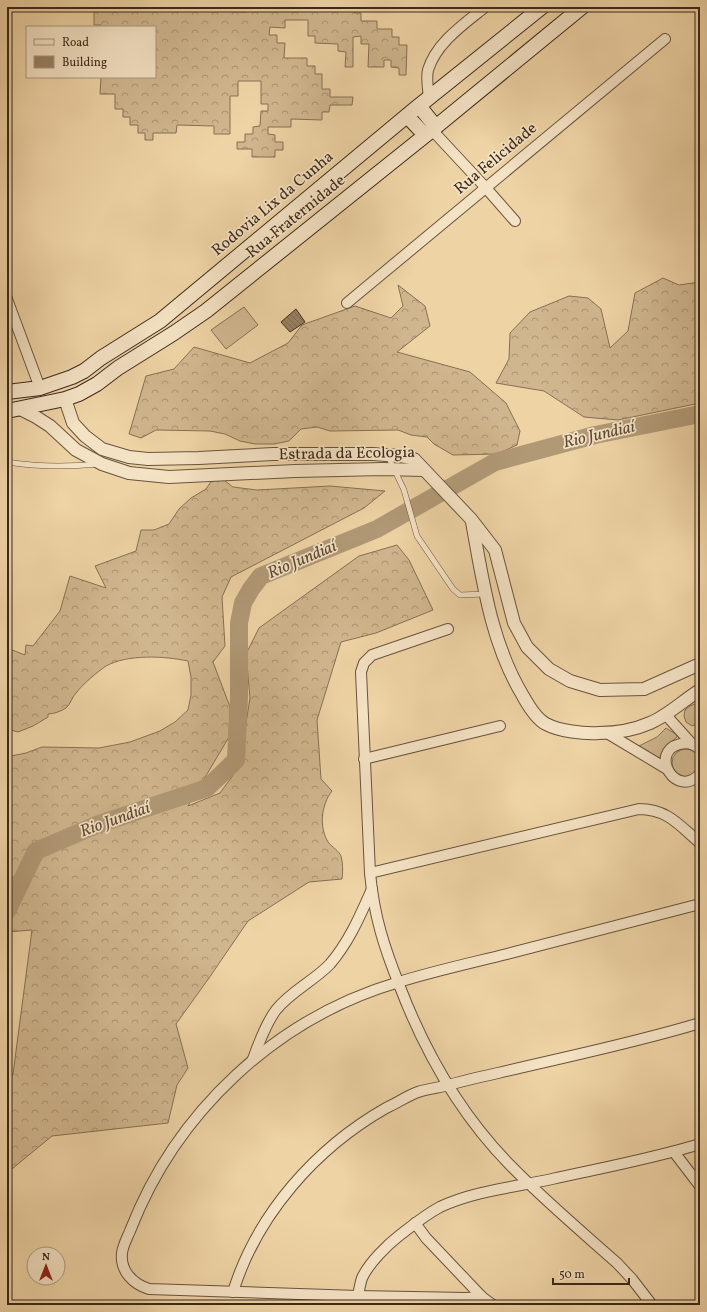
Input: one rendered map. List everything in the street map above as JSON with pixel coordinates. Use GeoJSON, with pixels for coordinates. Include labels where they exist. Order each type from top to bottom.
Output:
{"type":"FeatureCollection","features":[{"type":"Feature","properties":{"kind":"main road","name":"Rodovia Lix da Cunha"},"geometry":{"type":"LineString","coordinates":[[7,392],[40,388],[72,377],[84,371],[101,358],[160,320],[424,102],[542,7]]}},
{"type":"Feature","properties":{"kind":"main road","name":"Rua Fraternidade"},"geometry":{"type":"LineString","coordinates":[[14,410],[65,399],[79,394],[97,384],[118,368],[174,333],[206,310],[431,131],[582,7]]}},
{"type":"Feature","properties":{"kind":"main road"},"geometry":{"type":"LineString","coordinates":[[424,102],[431,131]]}},
{"type":"Feature","properties":{"kind":"main road"},"geometry":{"type":"LineString","coordinates":[[407,116],[431,131]]}},
{"type":"Feature","properties":{"kind":"main road"},"geometry":{"type":"LineString","coordinates":[[14,410],[40,388],[65,399]]}},
{"type":"Feature","properties":{"kind":"street"},"geometry":{"type":"LineString","coordinates":[[424,102],[428,70],[434,55],[447,41],[485,7]]}},
{"type":"Feature","properties":{"kind":"street","name":"Rua Felicidade"},"geometry":{"type":"LineString","coordinates":[[347,303],[665,39]]}},
{"type":"Feature","properties":{"kind":"street"},"geometry":{"type":"LineString","coordinates":[[431,131],[486,188],[515,221]]}},
{"type":"Feature","properties":{"kind":"street"},"geometry":{"type":"LineString","coordinates":[[7,299],[40,388]]}},
{"type":"Feature","properties":{"kind":"street","name":"Estrada da Ecologia"},"geometry":{"type":"LineString","coordinates":[[65,399],[74,423],[85,436],[102,449],[129,457],[148,459],[273,454],[373,454],[400,456],[414,459],[423,470]]}},
{"type":"Feature","properties":{"kind":"street","name":"Estrada da Ecologia"},"geometry":{"type":"LineString","coordinates":[[14,410],[36,417],[50,426],[76,450],[102,464],[129,473],[169,477],[272,472],[394,469],[423,470]]}},
{"type":"Feature","properties":{"kind":"street"},"geometry":{"type":"LineString","coordinates":[[423,470],[471,519],[495,550],[514,623],[527,647],[549,669],[570,681],[600,690],[644,689],[700,664]]}},
{"type":"Feature","properties":{"kind":"street"},"geometry":{"type":"LineString","coordinates":[[471,519],[485,594],[491,620],[503,658],[530,709],[545,723],[580,733],[607,733],[636,728],[650,723],[700,690]]}},
{"type":"Feature","properties":{"kind":"street"},"geometry":{"type":"LineString","coordinates":[[448,629],[372,655],[364,663],[360,677],[370,873],[377,921],[383,942],[420,1034],[448,1085],[466,1111],[510,1165],[617,1263],[632,1279],[652,1305]]}},
{"type":"Feature","properties":{"kind":"street"},"geometry":{"type":"LineString","coordinates":[[665,714],[697,746]]}},
{"type":"Feature","properties":{"kind":"street"},"geometry":{"type":"LineString","coordinates":[[364,759],[500,726]]}},
{"type":"Feature","properties":{"kind":"street"},"geometry":{"type":"LineString","coordinates":[[607,733],[667,769],[673,777],[683,781],[689,781],[700,774]]}},
{"type":"Feature","properties":{"kind":"street"},"geometry":{"type":"LineString","coordinates":[[667,769],[666,758],[672,748],[681,743],[697,746]]}},
{"type":"Feature","properties":{"kind":"street"},"geometry":{"type":"LineString","coordinates":[[370,873],[639,809],[652,810],[669,816],[700,843]]}},
{"type":"Feature","properties":{"kind":"street"},"geometry":{"type":"LineString","coordinates":[[253,1059],[260,1040],[276,1010],[293,993],[312,980],[329,965],[342,948],[352,932],[372,889]]}},
{"type":"Feature","properties":{"kind":"street"},"geometry":{"type":"LineString","coordinates":[[482,1297],[358,1296],[149,1289],[137,1284],[128,1275],[123,1264],[122,1252],[144,1198],[162,1165],[178,1140],[207,1104],[223,1086],[253,1059],[316,1017],[359,997],[398,982],[700,904]]}},
{"type":"Feature","properties":{"kind":"street"},"geometry":{"type":"LineString","coordinates":[[234,1292],[239,1274],[247,1255],[267,1220],[290,1188],[320,1156],[357,1126],[398,1102],[419,1092],[700,1023]]}},
{"type":"Feature","properties":{"kind":"street"},"geometry":{"type":"LineString","coordinates":[[358,1296],[362,1278],[391,1242],[415,1223],[439,1208],[479,1194],[674,1152],[700,1144]]}},
{"type":"Feature","properties":{"kind":"street"},"geometry":{"type":"LineString","coordinates":[[674,1152],[700,1186]]}},
{"type":"Feature","properties":{"kind":"street"},"geometry":{"type":"LineString","coordinates":[[415,1223],[426,1238],[482,1297],[492,1305]]}},
{"type":"Feature","properties":{"kind":"lane"},"geometry":{"type":"LineString","coordinates":[[388,455],[404,490],[417,536],[453,589],[460,595],[485,594]]}},
{"type":"Feature","properties":{"kind":"lane"},"geometry":{"type":"LineString","coordinates":[[7,462],[67,467],[102,464]]}},
{"type":"Feature","properties":{"kind":"green space"},"geometry":{"type":"Polygon","coordinates":[[[94,7],[209,7],[209,11],[246,12],[247,7],[354,7],[354,13],[361,13],[361,21],[377,21],[377,29],[392,29],[392,37],[399,37],[399,45],[407,45],[406,75],[399,75],[399,68],[391,67],[391,60],[384,60],[384,67],[368,67],[369,44],[361,44],[361,36],[353,37],[353,67],[345,67],[346,52],[338,51],[338,44],[315,43],[315,36],[308,36],[308,20],[285,20],[285,28],[270,27],[269,35],[277,35],[277,43],[285,43],[284,58],[307,58],[307,66],[315,66],[315,74],[322,74],[322,89],[330,89],[330,97],[353,97],[352,105],[330,105],[329,112],[322,112],[322,120],[291,119],[291,127],[268,127],[268,134],[275,135],[275,142],[283,142],[283,150],[275,150],[275,157],[252,157],[252,149],[237,149],[237,142],[245,142],[245,134],[253,134],[253,127],[260,126],[261,111],[268,111],[268,104],[261,104],[261,81],[238,81],[238,96],[230,96],[230,134],[214,134],[214,126],[177,125],[176,133],[153,133],[153,140],[145,140],[145,133],[138,133],[138,125],[130,125],[130,117],[123,117],[123,109],[115,109],[115,94],[100,94],[101,78],[156,78],[156,26],[94,25],[94,7]]]}},
{"type":"Feature","properties":{"kind":"green space"},"geometry":{"type":"Polygon","coordinates":[[[663,278],[679,285],[700,282],[700,403],[618,420],[584,417],[544,391],[496,383],[509,359],[510,333],[530,312],[569,296],[588,298],[601,309],[610,348],[628,331],[635,293],[663,278]]]}},
{"type":"Feature","properties":{"kind":"green space"},"geometry":{"type":"Polygon","coordinates":[[[398,285],[425,306],[430,326],[397,352],[470,372],[506,403],[520,431],[517,445],[497,454],[453,455],[434,444],[427,437],[411,435],[398,430],[330,431],[317,427],[301,429],[289,441],[274,444],[255,444],[240,441],[225,434],[210,431],[156,430],[141,438],[129,434],[146,376],[174,369],[194,347],[250,363],[288,343],[302,325],[355,306],[391,318],[403,306],[398,285]]]}},
{"type":"Feature","properties":{"kind":"green space"},"geometry":{"type":"Polygon","coordinates":[[[244,307],[258,325],[226,349],[211,330],[244,307]]]}},
{"type":"Feature","properties":{"kind":"green space"},"geometry":{"type":"Polygon","coordinates":[[[216,474],[233,487],[257,490],[330,486],[385,491],[364,508],[231,577],[222,597],[225,646],[213,662],[230,707],[229,737],[188,806],[220,793],[239,767],[250,698],[246,654],[259,628],[359,556],[397,545],[409,560],[433,610],[376,633],[341,642],[317,720],[321,779],[332,791],[325,803],[322,816],[323,830],[328,842],[339,852],[341,856],[343,868],[342,879],[309,882],[248,921],[176,1024],[188,1068],[177,1085],[168,1123],[52,1136],[7,1173],[7,1081],[13,1074],[32,930],[7,932],[7,763],[11,761],[11,756],[26,753],[42,747],[99,748],[130,742],[160,731],[175,722],[188,710],[191,695],[191,677],[188,661],[146,657],[125,659],[115,662],[106,666],[86,682],[79,689],[66,708],[48,714],[48,717],[33,726],[18,732],[7,729],[7,648],[25,655],[26,645],[33,646],[60,611],[70,576],[106,588],[95,566],[136,551],[141,530],[154,530],[169,524],[179,509],[191,498],[206,489],[216,474]]]}},
{"type":"Feature","properties":{"kind":"green space"},"geometry":{"type":"Polygon","coordinates":[[[700,702],[700,723],[692,726],[686,722],[684,716],[685,710],[700,702]]]}},
{"type":"Feature","properties":{"kind":"green space"},"geometry":{"type":"Polygon","coordinates":[[[666,728],[677,735],[677,737],[665,747],[659,759],[639,746],[657,737],[666,728]]]}},
{"type":"Feature","properties":{"kind":"green space"},"geometry":{"type":"Polygon","coordinates":[[[686,749],[696,753],[700,763],[696,773],[686,777],[676,773],[672,763],[676,753],[686,749]]]}},
{"type":"Feature","properties":{"kind":"building"},"geometry":{"type":"Polygon","coordinates":[[[296,309],[305,322],[290,332],[281,322],[296,309]]]}},
{"type":"Feature","properties":{"kind":"waterway","name":"Rio Jundiaí"},"geometry":{"type":"LineString","coordinates":[[7,911],[36,851],[99,824],[207,788],[236,760],[239,697],[239,623],[243,603],[261,576],[377,529],[495,462],[595,435],[700,414]]}}]}
